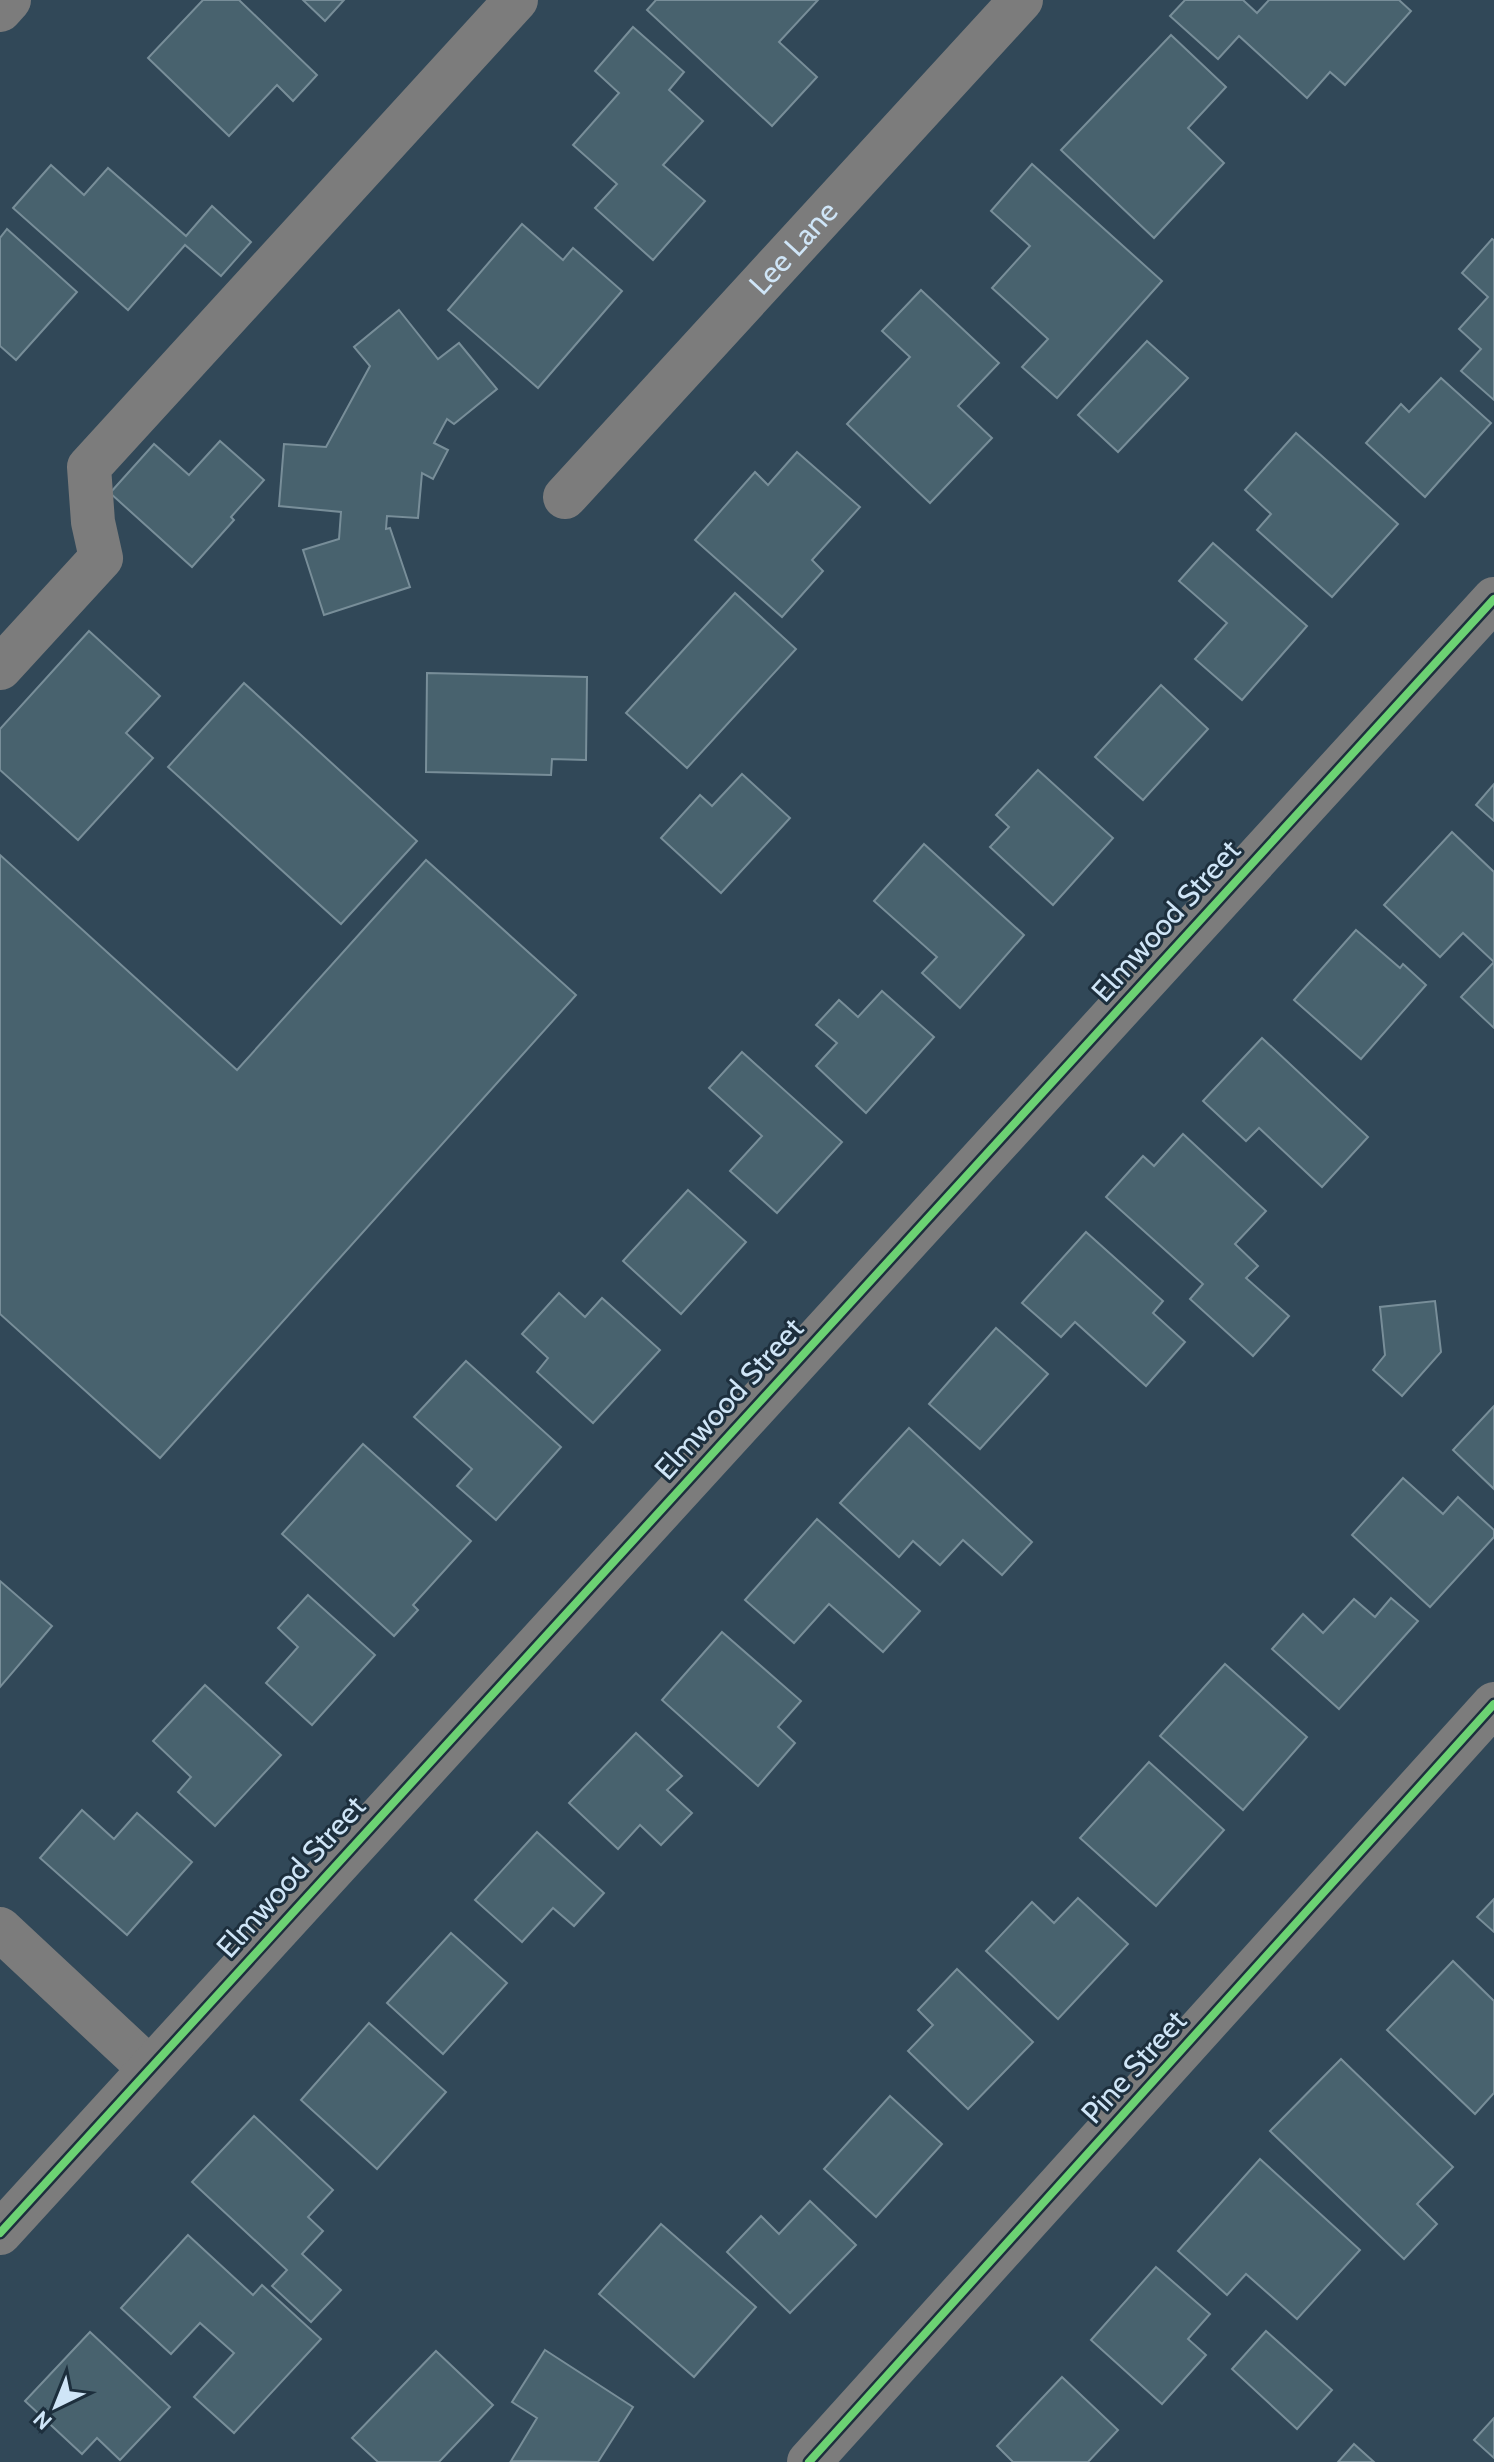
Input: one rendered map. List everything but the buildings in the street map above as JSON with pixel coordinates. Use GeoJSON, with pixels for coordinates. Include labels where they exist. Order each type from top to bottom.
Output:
{"type":"FeatureCollection","features":[{"type":"Feature","properties":{"kind":"street"},"geometry":{"type":"LineString","coordinates":[[0,10],[9,0]]}},
{"type":"Feature","properties":{"kind":"street"},"geometry":{"type":"LineString","coordinates":[[0,668],[101,558],[93,522],[89,467],[516,0]]}},
{"type":"Feature","properties":{"kind":"street","name":"Lee Lane"},"geometry":{"type":"LineString","coordinates":[[565,497],[1021,0]]}},
{"type":"Feature","properties":{"kind":"street","name":"Elmwood Street"},"geometry":{"type":"LineString","coordinates":[[0,2233],[1494,599]]}},
{"type":"Feature","properties":{"kind":"street","name":"Pine Street"},"geometry":{"type":"LineString","coordinates":[[809,2462],[1494,1704]]}},
{"type":"Feature","properties":{"kind":"street"},"geometry":{"type":"LineString","coordinates":[[0,1929],[149,2068]]}},
{"type":"Feature","properties":{"kind":"cycle path"},"geometry":{"type":"LineString","coordinates":[[0,2233],[1494,599]]}},
{"type":"Feature","properties":{"kind":"cycle path"},"geometry":{"type":"LineString","coordinates":[[809,2462],[1494,1704]]}}]}
